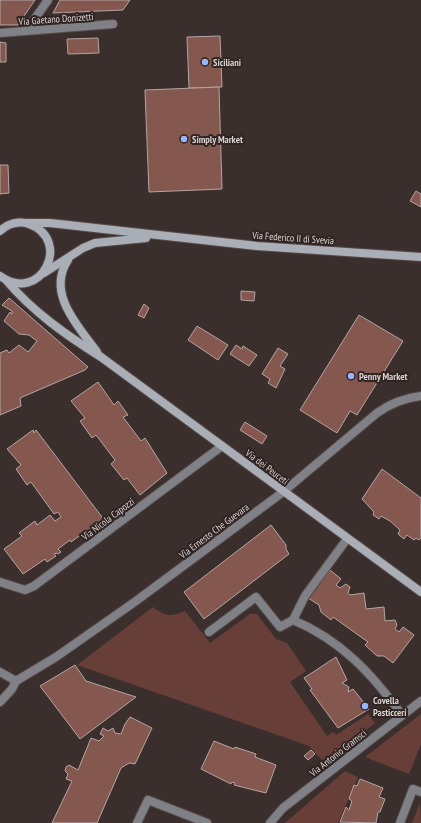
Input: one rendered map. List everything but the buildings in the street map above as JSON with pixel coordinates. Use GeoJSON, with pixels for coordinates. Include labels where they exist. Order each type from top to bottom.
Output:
{"type":"FeatureCollection","features":[{"type":"Feature","properties":{"kind":"main road"},"geometry":{"type":"LineString","coordinates":[[0,222],[50,223],[165,237]]}},
{"type":"Feature","properties":{"kind":"main road"},"geometry":{"type":"LineString","coordinates":[[0,230],[13,223]]}},
{"type":"Feature","properties":{"kind":"main road"},"geometry":{"type":"LineString","coordinates":[[27,223],[36,227],[44,234],[60,280],[64,305],[101,357]]}},
{"type":"Feature","properties":{"kind":"main road"},"geometry":{"type":"LineString","coordinates":[[3,278],[23,283],[39,277],[83,248],[95,243],[110,240],[165,237]]}},
{"type":"Feature","properties":{"kind":"main road","name":"Via Federico II di Svevia"},"geometry":{"type":"LineString","coordinates":[[165,237],[421,257]]}},
{"type":"Feature","properties":{"kind":"main road"},"geometry":{"type":"LineString","coordinates":[[39,277],[49,262],[50,252]]}},
{"type":"Feature","properties":{"kind":"main road"},"geometry":{"type":"LineString","coordinates":[[60,280],[62,268],[69,258]]}},
{"type":"Feature","properties":{"kind":"main road"},"geometry":{"type":"LineString","coordinates":[[3,278],[19,295],[58,329],[101,357]]}},
{"type":"Feature","properties":{"kind":"main road","name":"Via dei Peuceti"},"geometry":{"type":"LineString","coordinates":[[101,357],[421,592]]}},
{"type":"Feature","properties":{"kind":"street"},"geometry":{"type":"LineString","coordinates":[[26,31],[48,0]]}},
{"type":"Feature","properties":{"kind":"street","name":"Via Gaetano Donizetti"},"geometry":{"type":"LineString","coordinates":[[0,33],[113,24]]}},
{"type":"Feature","properties":{"kind":"street","name":"Via Ernesto Che Guevara"},"geometry":{"type":"LineString","coordinates":[[16,681],[56,657],[136,601],[283,492],[377,413],[392,403],[421,396]]}},
{"type":"Feature","properties":{"kind":"street","name":"Via Nicola Capozzi"},"geometry":{"type":"LineString","coordinates":[[0,582],[25,590],[34,586],[222,446]]}},
{"type":"Feature","properties":{"kind":"street"},"geometry":{"type":"LineString","coordinates":[[209,632],[256,597],[280,628],[293,620],[305,596],[348,539]]}},
{"type":"Feature","properties":{"kind":"street"},"geometry":{"type":"LineString","coordinates":[[293,620],[309,627],[335,642],[364,667],[380,684],[402,715]]}},
{"type":"Feature","properties":{"kind":"street"},"geometry":{"type":"LineString","coordinates":[[0,672],[16,681],[12,689],[0,702]]}},
{"type":"Feature","properties":{"kind":"street","name":"Via Antonio Gramsci"},"geometry":{"type":"LineString","coordinates":[[270,823],[283,808],[421,701]]}},
{"type":"Feature","properties":{"kind":"street"},"geometry":{"type":"LineString","coordinates":[[400,823],[413,790],[421,792]]}},
{"type":"Feature","properties":{"kind":"street"},"geometry":{"type":"LineString","coordinates":[[137,823],[148,800],[207,823]]}},
{"type":"Feature","properties":{"kind":"shaded area"},"geometry":{"type":"Polygon","coordinates":[[[153,607],[161,613],[168,615],[185,611],[210,643],[250,614],[257,614],[276,639],[287,643],[306,671],[290,682],[327,736],[334,732],[336,735],[368,714],[375,723],[324,762],[309,746],[77,665],[153,607]]]}},
{"type":"Feature","properties":{"kind":"shaded area"},"geometry":{"type":"Polygon","coordinates":[[[421,714],[421,744],[409,774],[365,757],[421,714]]]}},
{"type":"Feature","properties":{"kind":"shaded area"},"geometry":{"type":"Polygon","coordinates":[[[345,771],[358,777],[338,823],[285,823],[345,771]]]}},
{"type":"Feature","properties":{"kind":"shaded area"},"geometry":{"type":"Polygon","coordinates":[[[420,803],[421,823],[412,823],[420,803]]]}},
{"type":"Feature","properties":{"kind":"place","name":"Siciliani"},"geometry":{"type":"Point","coordinates":[205,62]}},
{"type":"Feature","properties":{"kind":"place","name":"Simply Market"},"geometry":{"type":"Point","coordinates":[184,139]}},
{"type":"Feature","properties":{"kind":"place","name":"Penny Market"},"geometry":{"type":"Point","coordinates":[351,376]}},
{"type":"Feature","properties":{"kind":"place","name":"Covella Pasticceri"},"geometry":{"type":"Point","coordinates":[365,706]}}]}
